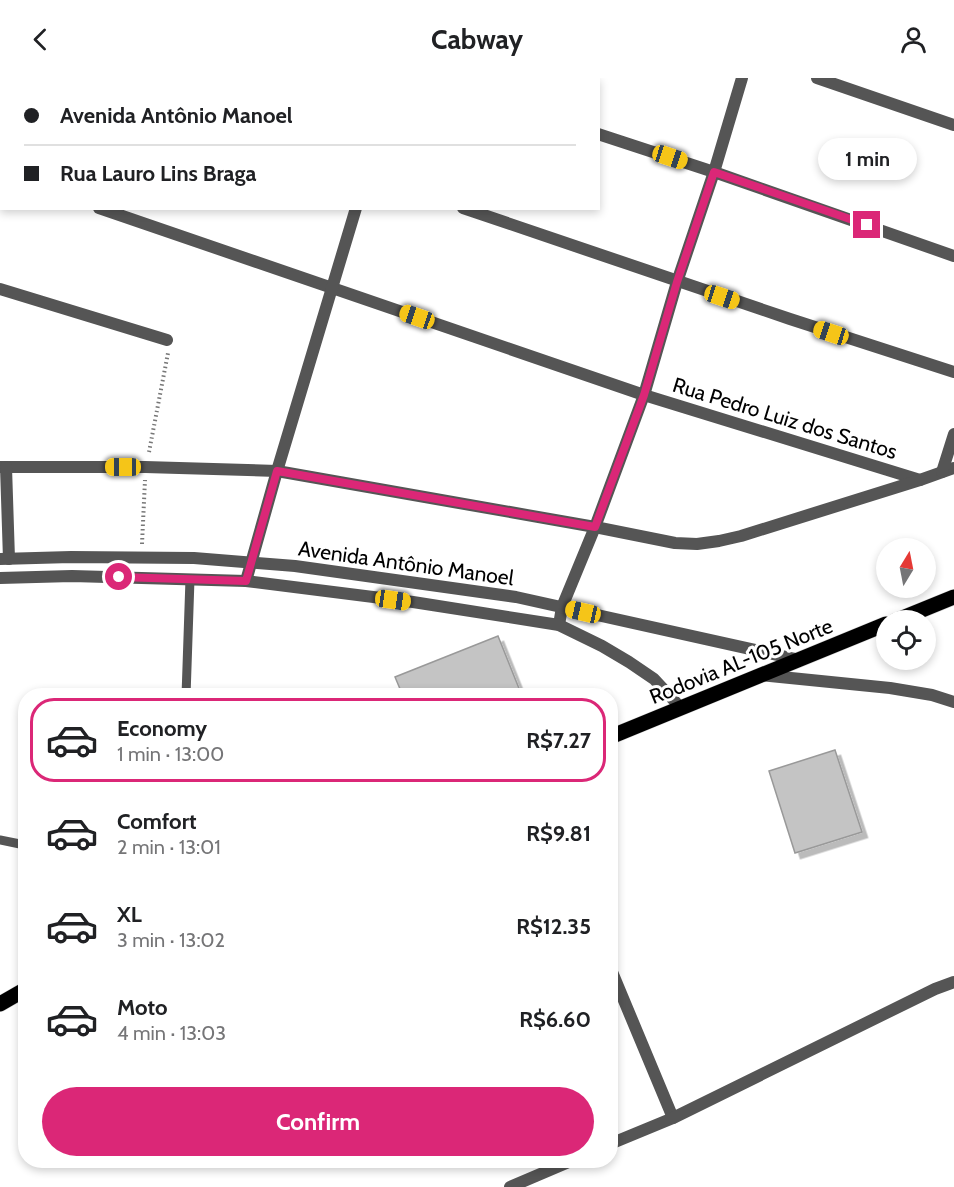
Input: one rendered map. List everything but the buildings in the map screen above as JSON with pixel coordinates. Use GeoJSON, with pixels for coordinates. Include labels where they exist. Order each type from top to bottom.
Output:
{"type":"FeatureCollection","features":[{"type":"Feature","properties":{"kind":"main road"},"geometry":{"type":"LineString","coordinates":[[922,610],[954,597]]}},
{"type":"Feature","properties":{"kind":"main road","name":"Rodovia AL-105 Norte"},"geometry":{"type":"LineString","coordinates":[[618,734],[876,628]]}},
{"type":"Feature","properties":{"kind":"main road"},"geometry":{"type":"LineString","coordinates":[[0,1004],[18,994]]}},
{"type":"Feature","properties":{"kind":"street"},"geometry":{"type":"LineString","coordinates":[[559,625],[562,607],[595,527],[644,395],[677,282],[714,172],[742,78]]}},
{"type":"Feature","properties":{"kind":"street"},"geometry":{"type":"LineString","coordinates":[[817,78],[954,125]]}},
{"type":"Feature","properties":{"kind":"street"},"geometry":{"type":"LineString","coordinates":[[600,135],[954,256]]}},
{"type":"Feature","properties":{"kind":"street","name":"Rua Pedro Luiz dos Santos"},"geometry":{"type":"LineString","coordinates":[[105,210],[644,395],[920,480]]}},
{"type":"Feature","properties":{"kind":"street"},"geometry":{"type":"LineString","coordinates":[[246,581],[355,210]]}},
{"type":"Feature","properties":{"kind":"street"},"geometry":{"type":"LineString","coordinates":[[470,210],[677,282],[954,372]]}},
{"type":"Feature","properties":{"kind":"street"},"geometry":{"type":"LineString","coordinates":[[0,289],[167,340]]}},
{"type":"Feature","properties":{"kind":"street"},"geometry":{"type":"LineString","coordinates":[[4,559],[3,467],[145,467],[277,471],[675,543],[697,544],[741,536],[948,470],[954,434]]}},
{"type":"Feature","properties":{"kind":"street","name":"Avenida Antônio Manoel"},"geometry":{"type":"LineString","coordinates":[[4,559],[194,558],[294,566],[516,597],[800,660]]}},
{"type":"Feature","properties":{"kind":"street","name":"Avenida Antônio Manoel"},"geometry":{"type":"LineString","coordinates":[[0,578],[72,576],[246,581],[413,602],[559,625],[602,646],[654,679],[681,708]]}},
{"type":"Feature","properties":{"kind":"street"},"geometry":{"type":"LineString","coordinates":[[760,675],[890,688],[932,695],[954,702]]}},
{"type":"Feature","properties":{"kind":"street"},"geometry":{"type":"LineString","coordinates":[[618,1141],[673,1118],[935,989],[954,982]]}},
{"type":"Feature","properties":{"kind":"street"},"geometry":{"type":"LineString","coordinates":[[618,986],[673,1118]]}},
{"type":"Feature","properties":{"kind":"street"},"geometry":{"type":"LineString","coordinates":[[510,1187],[555,1168]]}},
{"type":"Feature","properties":{"kind":"lane"},"geometry":{"type":"LineString","coordinates":[[186,688],[190,579]]}},
{"type":"Feature","properties":{"kind":"lane"},"geometry":{"type":"LineString","coordinates":[[0,840],[18,844]]}},
{"type":"Feature","properties":{"kind":"path"},"geometry":{"type":"LineString","coordinates":[[142,558],[145,467],[168,358],[167,340]]}},
{"type":"Feature","properties":{"kind":"route"},"geometry":{"type":"LineString","coordinates":[[119,577],[246,581],[277,471],[595,527],[644,395],[677,282],[714,172],[867,225]]}}]}
